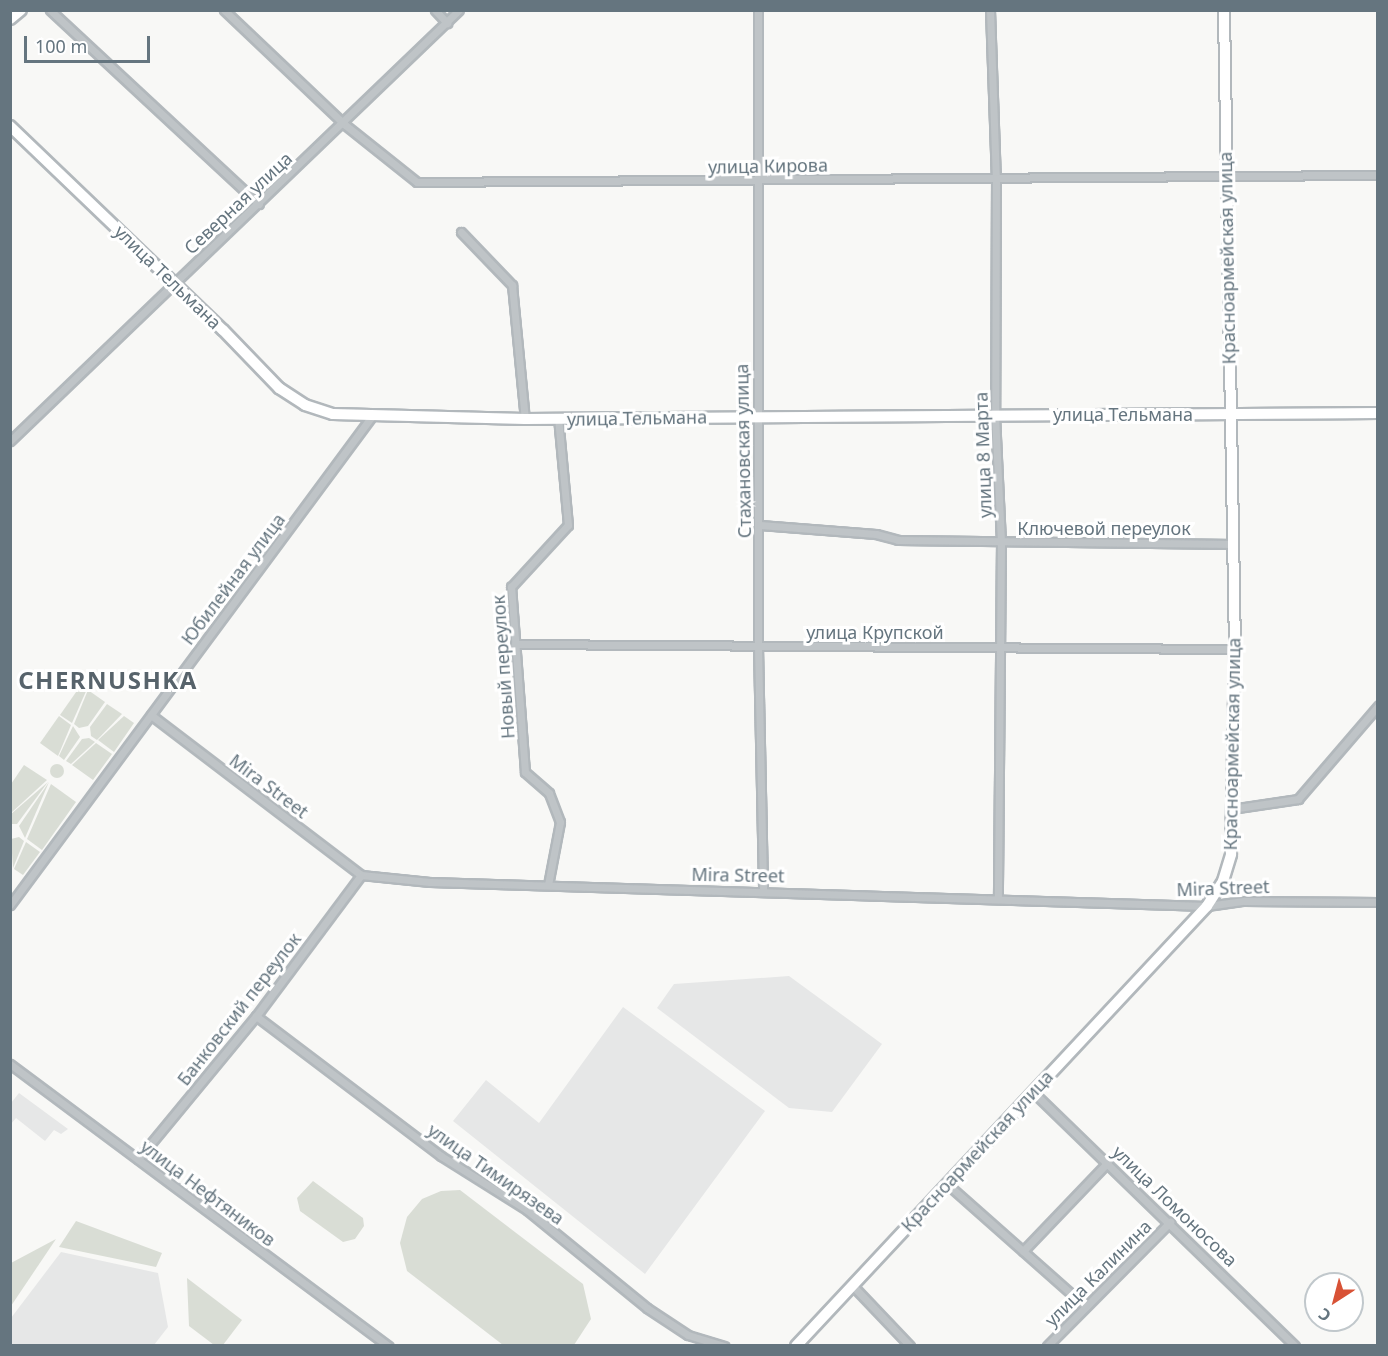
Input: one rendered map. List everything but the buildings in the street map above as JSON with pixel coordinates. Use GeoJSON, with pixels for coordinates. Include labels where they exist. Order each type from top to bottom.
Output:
{"type":"FeatureCollection","features":[{"type":"Feature","properties":{"kind":"street"},"geometry":{"type":"LineString","coordinates":[[10,19],[21,10]]}},
{"type":"Feature","properties":{"kind":"street"},"geometry":{"type":"LineString","coordinates":[[50,10],[259,204]]}},
{"type":"Feature","properties":{"kind":"street","name":"улица Кирова"},"geometry":{"type":"LineString","coordinates":[[224,10],[344,124],[417,182],[1377,175]]}},
{"type":"Feature","properties":{"kind":"street"},"geometry":{"type":"LineString","coordinates":[[435,10],[447,22]]}},
{"type":"Feature","properties":{"kind":"street","name":"Северная улица"},"geometry":{"type":"LineString","coordinates":[[10,441],[344,124],[459,10]]}},
{"type":"Feature","properties":{"kind":"street","name":"Стахановская улица"},"geometry":{"type":"LineString","coordinates":[[758,10],[757,416],[760,525],[758,647],[763,890]]}},
{"type":"Feature","properties":{"kind":"street","name":"улица 8 Марта"},"geometry":{"type":"LineString","coordinates":[[990,10],[996,178],[995,415],[1001,542],[998,898]]}},
{"type":"Feature","properties":{"kind":"street","name":"Красноармейская улица"},"geometry":{"type":"LineString","coordinates":[[796,1346],[1207,906],[1223,881],[1232,854],[1235,649],[1229,413],[1224,10]]}},
{"type":"Feature","properties":{"kind":"street","name":"улица Тельмана"},"geometry":{"type":"LineString","coordinates":[[10,126],[174,283],[279,388],[305,405],[333,414],[525,419],[1377,413]]}},
{"type":"Feature","properties":{"kind":"street"},"geometry":{"type":"LineString","coordinates":[[461,232],[512,285],[525,419]]}},
{"type":"Feature","properties":{"kind":"street","name":"Юбилейная улица"},"geometry":{"type":"LineString","coordinates":[[10,905],[372,416]]}},
{"type":"Feature","properties":{"kind":"street","name":"Новый переулок"},"geometry":{"type":"LineString","coordinates":[[548,885],[560,822],[549,793],[525,772],[511,586],[568,525],[558,418]]}},
{"type":"Feature","properties":{"kind":"street","name":"Ключевой переулок"},"geometry":{"type":"LineString","coordinates":[[760,525],[876,534],[898,540],[1234,544]]}},
{"type":"Feature","properties":{"kind":"street","name":"улица Крупской"},"geometry":{"type":"LineString","coordinates":[[515,644],[1235,649]]}},
{"type":"Feature","properties":{"kind":"street"},"geometry":{"type":"LineString","coordinates":[[1231,809],[1298,799],[1377,706]]}},
{"type":"Feature","properties":{"kind":"street","name":"Mira Street"},"geometry":{"type":"LineString","coordinates":[[151,715],[361,875],[430,882],[763,890],[1207,906],[1244,901],[1377,902]]}},
{"type":"Feature","properties":{"kind":"street","name":"Банковский переулок"},"geometry":{"type":"LineString","coordinates":[[138,1160],[256,1016],[361,875]]}},
{"type":"Feature","properties":{"kind":"street","name":"улица Тимирязева"},"geometry":{"type":"LineString","coordinates":[[256,1016],[441,1156],[527,1210],[647,1308],[688,1335],[724,1346]]}},
{"type":"Feature","properties":{"kind":"street","name":"улица Нефтяников"},"geometry":{"type":"LineString","coordinates":[[10,1064],[388,1346]]}},
{"type":"Feature","properties":{"kind":"street","name":"улица Ломоносова"},"geometry":{"type":"LineString","coordinates":[[1032,1091],[1170,1222],[1295,1346]]}},
{"type":"Feature","properties":{"kind":"street"},"geometry":{"type":"LineString","coordinates":[[1023,1251],[1108,1162]]}},
{"type":"Feature","properties":{"kind":"street"},"geometry":{"type":"LineString","coordinates":[[946,1183],[1085,1306]]}},
{"type":"Feature","properties":{"kind":"street","name":"улица Калинина"},"geometry":{"type":"LineString","coordinates":[[1047,1346],[1170,1222]]}},
{"type":"Feature","properties":{"kind":"street"},"geometry":{"type":"LineString","coordinates":[[852,1285],[909,1345]]}},
{"type":"Feature","properties":{"kind":"shaded area"},"geometry":{"type":"Polygon","coordinates":[[[81,685],[87,689],[72,723],[60,715],[81,685]]]}},
{"type":"Feature","properties":{"kind":"shaded area"},"geometry":{"type":"Polygon","coordinates":[[[88,690],[105,702],[88,726],[79,728],[74,724],[88,690]]]}},
{"type":"Feature","properties":{"kind":"shaded area"},"geometry":{"type":"Polygon","coordinates":[[[107,704],[122,714],[97,740],[91,736],[90,727],[107,704]]]}},
{"type":"Feature","properties":{"kind":"shaded area"},"geometry":{"type":"Polygon","coordinates":[[[59,716],[71,725],[58,756],[40,743],[59,716]]]}},
{"type":"Feature","properties":{"kind":"shaded area"},"geometry":{"type":"Polygon","coordinates":[[[124,716],[134,723],[114,752],[98,740],[124,716]]]}},
{"type":"Feature","properties":{"kind":"shaded area"},"geometry":{"type":"Polygon","coordinates":[[[73,726],[80,737],[64,760],[59,756],[73,726]]]}},
{"type":"Feature","properties":{"kind":"shaded area"},"geometry":{"type":"Polygon","coordinates":[[[89,738],[95,742],[71,764],[66,761],[82,739],[89,738]]]}},
{"type":"Feature","properties":{"kind":"shaded area"},"geometry":{"type":"Polygon","coordinates":[[[96,743],[112,754],[93,780],[72,765],[96,743]]]}},
{"type":"Feature","properties":{"kind":"shaded area"},"geometry":{"type":"Polygon","coordinates":[[[57,764],[62,766],[64,771],[62,776],[57,778],[52,776],[50,771],[52,766],[57,764]]]}},
{"type":"Feature","properties":{"kind":"shaded area"},"geometry":{"type":"Polygon","coordinates":[[[24,765],[47,780],[11,813],[11,784],[24,765]]]}},
{"type":"Feature","properties":{"kind":"shaded area"},"geometry":{"type":"Polygon","coordinates":[[[48,782],[17,824],[11,824],[11,814],[48,782]]]}},
{"type":"Feature","properties":{"kind":"shaded area"},"geometry":{"type":"Polygon","coordinates":[[[49,782],[25,838],[19,826],[49,782]]]}},
{"type":"Feature","properties":{"kind":"shaded area"},"geometry":{"type":"Polygon","coordinates":[[[51,784],[76,802],[42,850],[27,839],[51,784]]]}},
{"type":"Feature","properties":{"kind":"shaded area"},"geometry":{"type":"Polygon","coordinates":[[[19,837],[24,841],[13,868],[11,839],[19,837]]]}},
{"type":"Feature","properties":{"kind":"shaded area"},"geometry":{"type":"Polygon","coordinates":[[[26,842],[40,852],[23,875],[14,869],[26,842]]]}},
{"type":"Feature","properties":{"kind":"shaded area"},"geometry":{"type":"Polygon","coordinates":[[[789,976],[882,1044],[832,1112],[789,1108],[657,1008],[674,984],[789,976]]]}},
{"type":"Feature","properties":{"kind":"shaded area"},"geometry":{"type":"Polygon","coordinates":[[[623,1007],[765,1111],[645,1274],[453,1121],[486,1080],[539,1123],[623,1007]]]}},
{"type":"Feature","properties":{"kind":"shaded area"},"geometry":{"type":"Polygon","coordinates":[[[19,1093],[68,1129],[61,1134],[54,1130],[45,1141],[16,1118],[11,1124],[11,1103],[19,1093]]]}},
{"type":"Feature","properties":{"kind":"shaded area"},"geometry":{"type":"Polygon","coordinates":[[[313,1181],[363,1218],[364,1226],[355,1239],[343,1242],[300,1211],[297,1198],[313,1181]]]}},
{"type":"Feature","properties":{"kind":"shaded area"},"geometry":{"type":"Polygon","coordinates":[[[460,1190],[583,1284],[591,1319],[574,1345],[503,1345],[407,1271],[400,1243],[407,1217],[422,1199],[441,1191],[460,1190]]]}},
{"type":"Feature","properties":{"kind":"shaded area"},"geometry":{"type":"Polygon","coordinates":[[[76,1221],[162,1253],[156,1267],[59,1247],[76,1221]]]}},
{"type":"Feature","properties":{"kind":"shaded area"},"geometry":{"type":"Polygon","coordinates":[[[56,1239],[11,1306],[11,1263],[56,1239]]]}},
{"type":"Feature","properties":{"kind":"shaded area"},"geometry":{"type":"Polygon","coordinates":[[[61,1252],[158,1273],[168,1327],[154,1345],[11,1345],[11,1318],[61,1252]]]}},
{"type":"Feature","properties":{"kind":"shaded area"},"geometry":{"type":"Polygon","coordinates":[[[187,1278],[242,1320],[223,1345],[214,1345],[189,1326],[187,1278]]]}},
{"type":"Feature","properties":{"kind":"district","name":"CHERNUSHKA"},"geometry":{"type":"Point","coordinates":[108,680]}}]}
